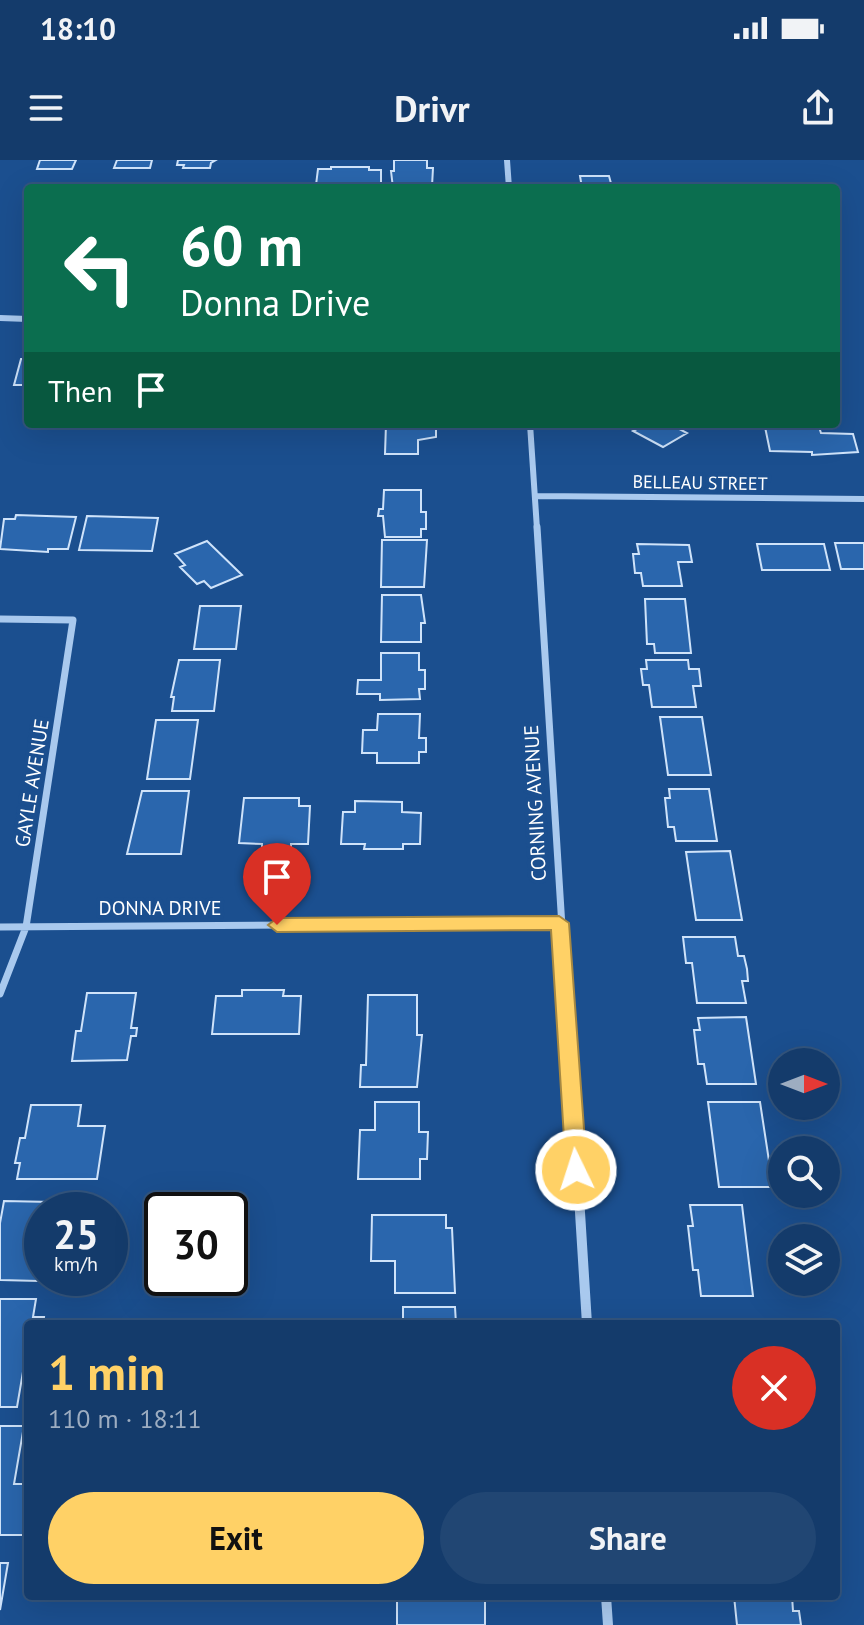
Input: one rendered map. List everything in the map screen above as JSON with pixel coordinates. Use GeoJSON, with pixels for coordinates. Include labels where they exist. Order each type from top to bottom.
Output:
{"type":"FeatureCollection","features":[{"type":"Feature","properties":{"kind":"street"},"geometry":{"type":"LineString","coordinates":[[507,160],[509,184]]}},
{"type":"Feature","properties":{"kind":"street"},"geometry":{"type":"LineString","coordinates":[[0,318],[24,319]]}},
{"type":"Feature","properties":{"kind":"street","name":"CORNING AVENUE"},"geometry":{"type":"LineString","coordinates":[[530,428],[559,923],[587,1320]]}},
{"type":"Feature","properties":{"kind":"street","name":"BELLEAU STREET"},"geometry":{"type":"LineString","coordinates":[[536,496],[864,499]]}},
{"type":"Feature","properties":{"kind":"street","name":"GAYLE AVENUE"},"geometry":{"type":"LineString","coordinates":[[0,619],[73,620],[26,927],[0,994]]}},
{"type":"Feature","properties":{"kind":"street","name":"DONNA DRIVE"},"geometry":{"type":"LineString","coordinates":[[0,927],[559,923]]}},
{"type":"Feature","properties":{"kind":"street"},"geometry":{"type":"LineString","coordinates":[[606,1600],[608,1625]]}},
{"type":"Feature","properties":{"kind":"building"},"geometry":{"type":"Polygon","coordinates":[[[40,160],[76,160],[72,169],[37,169],[40,160]]]}},
{"type":"Feature","properties":{"kind":"building"},"geometry":{"type":"Polygon","coordinates":[[[117,160],[152,160],[150,168],[114,168],[117,160]]]}},
{"type":"Feature","properties":{"kind":"building"},"geometry":{"type":"Polygon","coordinates":[[[178,160],[216,160],[210,168],[183,168],[184,165],[177,165],[178,160]]]}},
{"type":"Feature","properties":{"kind":"building"},"geometry":{"type":"Polygon","coordinates":[[[394,160],[427,160],[427,168],[433,168],[432,184],[393,184],[391,171],[394,171],[394,160]]]}},
{"type":"Feature","properties":{"kind":"building"},"geometry":{"type":"Polygon","coordinates":[[[369,167],[369,170],[381,170],[381,184],[316,184],[318,169],[369,167]]]}},
{"type":"Feature","properties":{"kind":"building"},"geometry":{"type":"Polygon","coordinates":[[[580,176],[609,176],[611,184],[581,184],[580,176]]]}},
{"type":"Feature","properties":{"kind":"building"},"geometry":{"type":"Polygon","coordinates":[[[21,359],[24,359],[24,385],[14,385],[21,359]]]}},
{"type":"Feature","properties":{"kind":"building"},"geometry":{"type":"Polygon","coordinates":[[[386,428],[436,428],[436,437],[418,440],[418,454],[385,454],[386,428]]]}},
{"type":"Feature","properties":{"kind":"building"},"geometry":{"type":"Polygon","coordinates":[[[678,428],[687,433],[663,447],[633,431],[678,428]]]}},
{"type":"Feature","properties":{"kind":"building"},"geometry":{"type":"Polygon","coordinates":[[[765,428],[819,428],[821,433],[853,434],[858,452],[812,455],[812,452],[770,451],[765,428]]]}},
{"type":"Feature","properties":{"kind":"building"},"geometry":{"type":"Polygon","coordinates":[[[384,490],[421,490],[421,512],[426,512],[426,529],[421,529],[421,537],[385,537],[383,516],[378,516],[379,509],[383,509],[384,490]]]}},
{"type":"Feature","properties":{"kind":"building"},"geometry":{"type":"Polygon","coordinates":[[[16,515],[76,517],[68,549],[48,549],[48,552],[0,549],[4,519],[15,519],[16,515]]]}},
{"type":"Feature","properties":{"kind":"building"},"geometry":{"type":"Polygon","coordinates":[[[87,516],[158,518],[152,551],[79,550],[87,516]]]}},
{"type":"Feature","properties":{"kind":"building"},"geometry":{"type":"Polygon","coordinates":[[[382,540],[427,540],[424,587],[381,587],[382,540]]]}},
{"type":"Feature","properties":{"kind":"building"},"geometry":{"type":"Polygon","coordinates":[[[207,541],[242,575],[211,588],[204,581],[197,584],[180,567],[185,565],[175,554],[207,541]]]}},
{"type":"Feature","properties":{"kind":"building"},"geometry":{"type":"Polygon","coordinates":[[[835,543],[864,543],[864,569],[841,569],[835,543]]]}},
{"type":"Feature","properties":{"kind":"building"},"geometry":{"type":"Polygon","coordinates":[[[637,544],[689,545],[692,562],[678,562],[682,586],[643,586],[641,573],[635,573],[633,554],[639,554],[637,544]]]}},
{"type":"Feature","properties":{"kind":"building"},"geometry":{"type":"Polygon","coordinates":[[[757,544],[824,544],[830,570],[762,570],[757,544]]]}},
{"type":"Feature","properties":{"kind":"building"},"geometry":{"type":"Polygon","coordinates":[[[382,595],[421,595],[425,623],[421,623],[421,642],[381,642],[382,595]]]}},
{"type":"Feature","properties":{"kind":"building"},"geometry":{"type":"Polygon","coordinates":[[[645,599],[685,599],[691,653],[655,653],[654,644],[647,644],[645,599]]]}},
{"type":"Feature","properties":{"kind":"building"},"geometry":{"type":"Polygon","coordinates":[[[200,606],[241,606],[236,649],[194,649],[200,606]]]}},
{"type":"Feature","properties":{"kind":"building"},"geometry":{"type":"Polygon","coordinates":[[[381,653],[419,653],[419,670],[425,670],[425,689],[419,689],[420,699],[380,700],[380,694],[357,694],[358,680],[381,680],[381,653]]]}},
{"type":"Feature","properties":{"kind":"building"},"geometry":{"type":"Polygon","coordinates":[[[179,660],[220,660],[214,711],[172,711],[174,697],[171,697],[179,660]]]}},
{"type":"Feature","properties":{"kind":"building"},"geometry":{"type":"Polygon","coordinates":[[[646,660],[688,660],[689,669],[699,669],[701,686],[693,686],[696,707],[652,707],[649,685],[643,685],[641,669],[647,669],[646,660]]]}},
{"type":"Feature","properties":{"kind":"building"},"geometry":{"type":"Polygon","coordinates":[[[378,714],[420,714],[419,738],[426,738],[426,752],[419,752],[419,763],[377,763],[377,753],[362,753],[363,730],[377,730],[378,714]]]}},
{"type":"Feature","properties":{"kind":"building"},"geometry":{"type":"Polygon","coordinates":[[[660,717],[702,717],[711,775],[668,775],[660,717]]]}},
{"type":"Feature","properties":{"kind":"building"},"geometry":{"type":"Polygon","coordinates":[[[156,720],[198,720],[190,779],[147,779],[156,720]]]}},
{"type":"Feature","properties":{"kind":"building"},"geometry":{"type":"Polygon","coordinates":[[[669,789],[709,789],[717,841],[676,841],[674,827],[668,827],[665,798],[670,798],[669,789]]]}},
{"type":"Feature","properties":{"kind":"building"},"geometry":{"type":"Polygon","coordinates":[[[142,791],[189,791],[181,854],[127,854],[142,791]]]}},
{"type":"Feature","properties":{"kind":"building"},"geometry":{"type":"Polygon","coordinates":[[[244,798],[299,798],[299,806],[310,806],[308,844],[291,844],[291,848],[262,848],[262,844],[239,843],[244,798]]]}},
{"type":"Feature","properties":{"kind":"building"},"geometry":{"type":"Polygon","coordinates":[[[355,801],[402,802],[402,812],[421,813],[420,844],[403,844],[403,849],[364,849],[365,844],[341,844],[343,812],[355,812],[355,801]]]}},
{"type":"Feature","properties":{"kind":"building"},"geometry":{"type":"Polygon","coordinates":[[[730,851],[742,920],[696,920],[686,852],[730,851]]]}},
{"type":"Feature","properties":{"kind":"building"},"geometry":{"type":"Polygon","coordinates":[[[683,937],[735,937],[738,956],[744,956],[747,969],[748,981],[742,981],[746,1003],[697,1003],[692,963],[686,963],[683,937]]]}},
{"type":"Feature","properties":{"kind":"building"},"geometry":{"type":"Polygon","coordinates":[[[242,990],[284,990],[283,996],[301,996],[299,1034],[212,1034],[216,996],[242,996],[242,990]]]}},
{"type":"Feature","properties":{"kind":"building"},"geometry":{"type":"Polygon","coordinates":[[[87,993],[136,993],[131,1028],[137,1028],[136,1036],[131,1036],[127,1060],[72,1061],[76,1031],[81,1031],[87,993]]]}},
{"type":"Feature","properties":{"kind":"building"},"geometry":{"type":"Polygon","coordinates":[[[368,995],[417,995],[417,1035],[422,1035],[417,1087],[360,1087],[361,1065],[366,1065],[368,995]]]}},
{"type":"Feature","properties":{"kind":"building"},"geometry":{"type":"Polygon","coordinates":[[[746,1017],[756,1084],[707,1084],[704,1064],[698,1064],[694,1030],[700,1030],[698,1018],[746,1017]]]}},
{"type":"Feature","properties":{"kind":"building"},"geometry":{"type":"Polygon","coordinates":[[[375,1102],[419,1102],[419,1132],[428,1132],[427,1159],[420,1159],[420,1179],[358,1179],[360,1130],[375,1130],[375,1102]]]}},
{"type":"Feature","properties":{"kind":"building"},"geometry":{"type":"Polygon","coordinates":[[[708,1102],[760,1102],[768,1154],[768,1187],[719,1187],[708,1102]]]}},
{"type":"Feature","properties":{"kind":"building"},"geometry":{"type":"Polygon","coordinates":[[[31,1105],[81,1105],[78,1126],[105,1126],[97,1179],[17,1179],[20,1163],[15,1163],[20,1138],[25,1138],[31,1105]]]}},
{"type":"Feature","properties":{"kind":"building"},"geometry":{"type":"Polygon","coordinates":[[[4,1201],[24,1201],[24,1281],[0,1280],[0,1223],[4,1201]]]}},
{"type":"Feature","properties":{"kind":"building"},"geometry":{"type":"Polygon","coordinates":[[[690,1205],[742,1205],[753,1296],[701,1296],[698,1270],[693,1270],[688,1226],[693,1226],[690,1205]]]}},
{"type":"Feature","properties":{"kind":"building"},"geometry":{"type":"Polygon","coordinates":[[[372,1215],[446,1215],[446,1228],[452,1228],[455,1293],[395,1293],[395,1261],[371,1261],[372,1215]]]}},
{"type":"Feature","properties":{"kind":"building"},"geometry":{"type":"Polygon","coordinates":[[[0,1299],[36,1299],[33,1317],[44,1317],[44,1320],[24,1320],[24,1366],[17,1407],[0,1407],[0,1299]]]}},
{"type":"Feature","properties":{"kind":"building"},"geometry":{"type":"Polygon","coordinates":[[[403,1307],[455,1307],[456,1320],[403,1320],[403,1307]]]}},
{"type":"Feature","properties":{"kind":"building"},"geometry":{"type":"Polygon","coordinates":[[[0,1426],[24,1426],[14,1484],[24,1484],[24,1535],[0,1535],[0,1426]]]}},
{"type":"Feature","properties":{"kind":"building"},"geometry":{"type":"Polygon","coordinates":[[[0,1563],[8,1563],[0,1610],[0,1563]]]}},
{"type":"Feature","properties":{"kind":"building"},"geometry":{"type":"Polygon","coordinates":[[[397,1600],[485,1600],[485,1625],[397,1625],[397,1600]]]}},
{"type":"Feature","properties":{"kind":"building"},"geometry":{"type":"Polygon","coordinates":[[[734,1600],[792,1600],[793,1611],[799,1611],[801,1625],[737,1625],[734,1600]]]}},
{"type":"Feature","properties":{"kind":"route"},"geometry":{"type":"LineString","coordinates":[[277,925],[559,923],[576,1170]]}}]}
